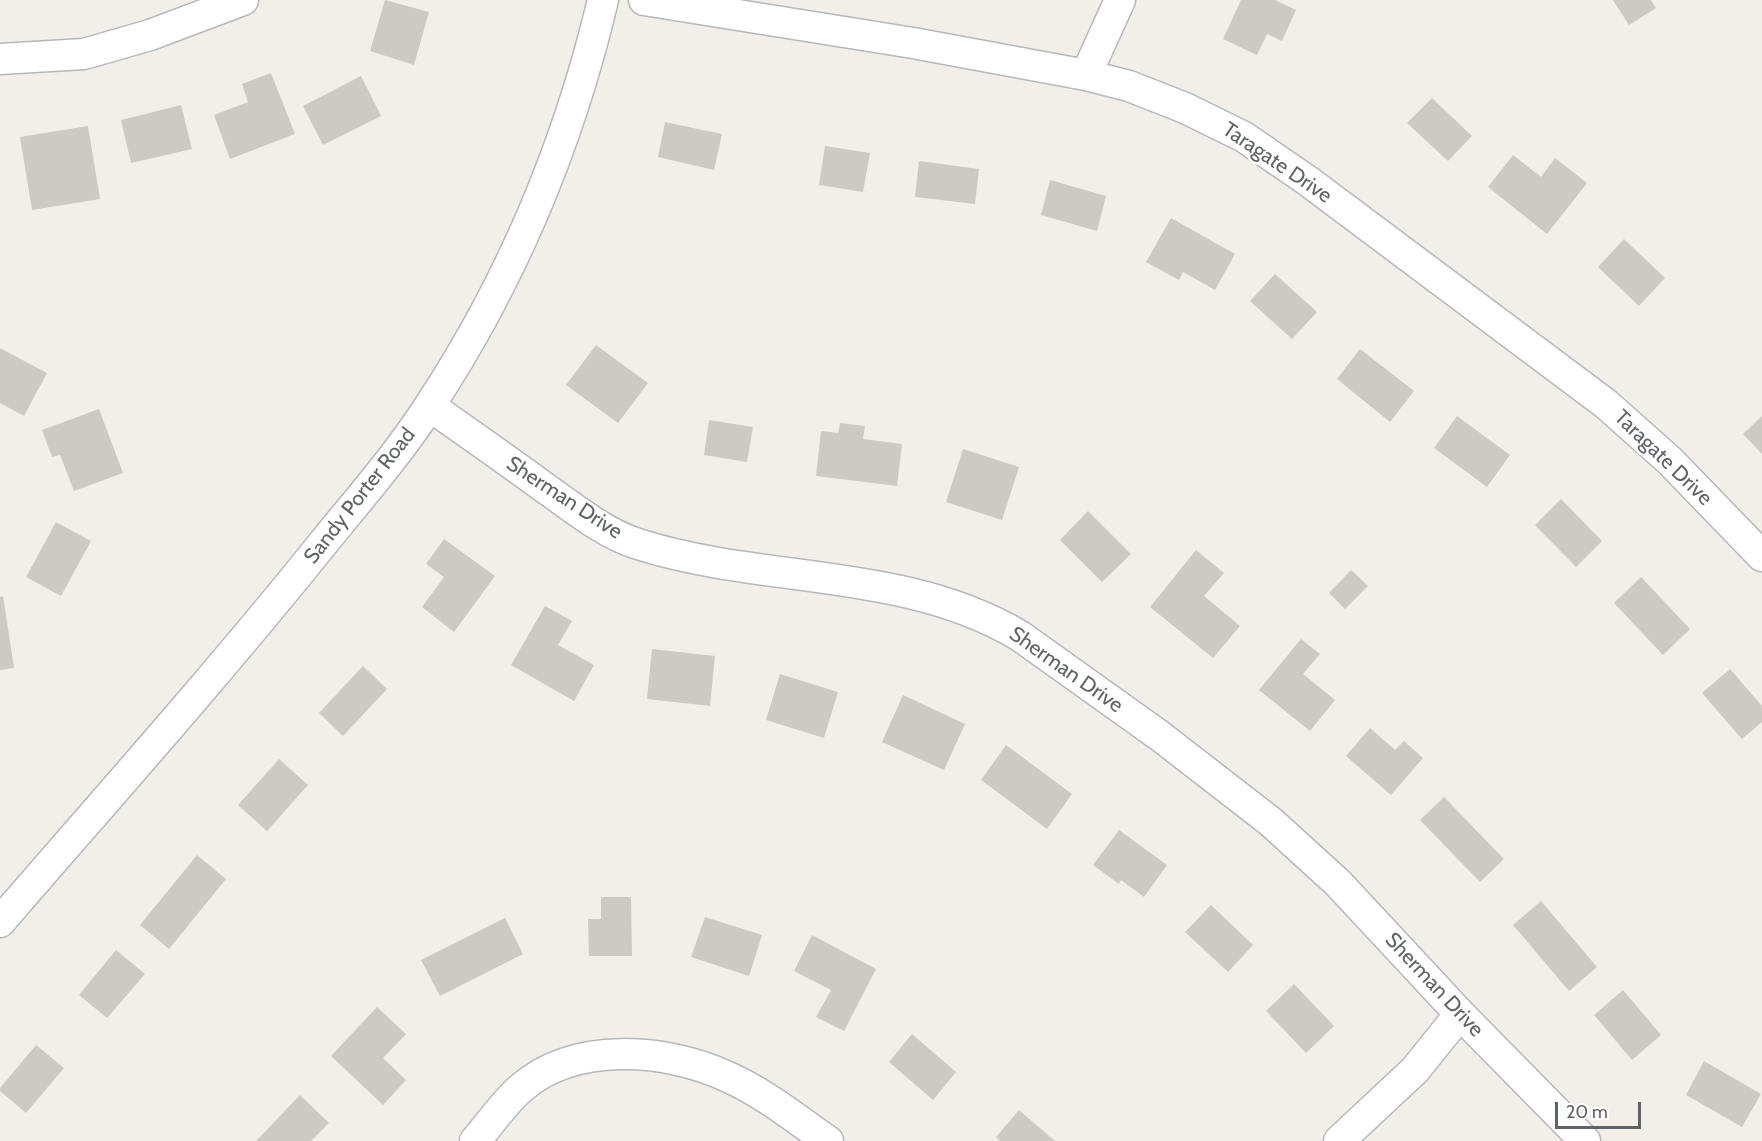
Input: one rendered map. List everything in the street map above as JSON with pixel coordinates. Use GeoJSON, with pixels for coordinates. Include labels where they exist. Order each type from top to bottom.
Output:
{"type":"FeatureCollection","features":[{"type":"Feature","properties":{"kind":"street"},"geometry":{"type":"LineString","coordinates":[[0,59],[84,54],[150,35],[243,0]]}},
{"type":"Feature","properties":{"kind":"street","name":"Sandy Porter Road"},"geometry":{"type":"LineString","coordinates":[[0,922],[271,608],[430,406],[500,285],[531,218],[562,142],[603,0]]}},
{"type":"Feature","properties":{"kind":"street","name":"Taragate Drive"},"geometry":{"type":"LineString","coordinates":[[644,0],[912,43],[1086,75],[1129,86],[1185,108],[1244,136],[1308,181],[1606,404],[1670,461],[1762,556]]}},
{"type":"Feature","properties":{"kind":"street"},"geometry":{"type":"LineString","coordinates":[[1086,75],[1120,0]]}},
{"type":"Feature","properties":{"kind":"street","name":"Sherman Drive"},"geometry":{"type":"LineString","coordinates":[[430,406],[590,520],[636,543],[682,556],[890,589],[948,602],[1007,628],[1160,736],[1271,822],[1338,883],[1460,1014],[1585,1141]]}},
{"type":"Feature","properties":{"kind":"street"},"geometry":{"type":"LineString","coordinates":[[1340,1141],[1415,1070],[1460,1014]]}},
{"type":"Feature","properties":{"kind":"street"},"geometry":{"type":"LineString","coordinates":[[475,1141],[520,1089],[528,1083],[545,1072],[578,1059],[607,1053],[659,1058],[711,1070],[767,1098],[828,1141]]}},
{"type":"Feature","properties":{"kind":"building"},"geometry":{"type":"Polygon","coordinates":[[[385,0],[429,12],[414,65],[370,51],[385,0]]]}},
{"type":"Feature","properties":{"kind":"building"},"geometry":{"type":"Polygon","coordinates":[[[1241,0],[1275,0],[1296,10],[1282,41],[1267,34],[1257,55],[1223,39],[1241,0]]]}},
{"type":"Feature","properties":{"kind":"building"},"geometry":{"type":"Polygon","coordinates":[[[1613,0],[1651,0],[1656,8],[1629,25],[1613,0]]]}},
{"type":"Feature","properties":{"kind":"building"},"geometry":{"type":"Polygon","coordinates":[[[271,73],[295,134],[230,159],[214,115],[248,102],[242,84],[271,73]]]}},
{"type":"Feature","properties":{"kind":"building"},"geometry":{"type":"Polygon","coordinates":[[[361,76],[381,116],[323,145],[303,106],[361,76]]]}},
{"type":"Feature","properties":{"kind":"building"},"geometry":{"type":"Polygon","coordinates":[[[1432,98],[1472,136],[1448,161],[1407,123],[1432,98]]]}},
{"type":"Feature","properties":{"kind":"building"},"geometry":{"type":"Polygon","coordinates":[[[181,105],[192,149],[131,163],[121,120],[181,105]]]}},
{"type":"Feature","properties":{"kind":"building"},"geometry":{"type":"Polygon","coordinates":[[[665,122],[722,134],[714,170],[658,157],[665,122]]]}},
{"type":"Feature","properties":{"kind":"building"},"geometry":{"type":"Polygon","coordinates":[[[88,126],[100,199],[32,210],[20,137],[88,126]]]}},
{"type":"Feature","properties":{"kind":"building"},"geometry":{"type":"Polygon","coordinates":[[[825,146],[870,153],[863,192],[819,185],[825,146]]]}},
{"type":"Feature","properties":{"kind":"building"},"geometry":{"type":"Polygon","coordinates":[[[1513,155],[1541,177],[1555,158],[1587,183],[1547,234],[1488,187],[1513,155]]]}},
{"type":"Feature","properties":{"kind":"building"},"geometry":{"type":"Polygon","coordinates":[[[919,161],[979,169],[975,204],[915,197],[919,161]]]}},
{"type":"Feature","properties":{"kind":"building"},"geometry":{"type":"Polygon","coordinates":[[[1050,180],[1106,196],[1097,231],[1041,215],[1050,180]]]}},
{"type":"Feature","properties":{"kind":"building"},"geometry":{"type":"Polygon","coordinates":[[[1171,218],[1235,254],[1215,290],[1183,272],[1179,280],[1146,262],[1171,218]]]}},
{"type":"Feature","properties":{"kind":"building"},"geometry":{"type":"Polygon","coordinates":[[[1624,239],[1665,278],[1639,306],[1598,267],[1624,239]]]}},
{"type":"Feature","properties":{"kind":"building"},"geometry":{"type":"Polygon","coordinates":[[[1275,274],[1317,312],[1292,339],[1250,301],[1275,274]]]}},
{"type":"Feature","properties":{"kind":"building"},"geometry":{"type":"Polygon","coordinates":[[[596,345],[648,383],[618,423],[566,385],[596,345]]]}},
{"type":"Feature","properties":{"kind":"building"},"geometry":{"type":"Polygon","coordinates":[[[0,348],[47,373],[24,416],[0,403],[0,348]]]}},
{"type":"Feature","properties":{"kind":"building"},"geometry":{"type":"Polygon","coordinates":[[[1360,349],[1414,391],[1390,422],[1337,379],[1360,349]]]}},
{"type":"Feature","properties":{"kind":"building"},"geometry":{"type":"Polygon","coordinates":[[[99,409],[123,473],[74,491],[60,455],[52,457],[42,430],[99,409]]]}},
{"type":"Feature","properties":{"kind":"building"},"geometry":{"type":"Polygon","coordinates":[[[1457,416],[1510,455],[1487,487],[1434,448],[1457,416]]]}},
{"type":"Feature","properties":{"kind":"building"},"geometry":{"type":"Polygon","coordinates":[[[1762,416],[1762,454],[1743,434],[1762,416]]]}},
{"type":"Feature","properties":{"kind":"building"},"geometry":{"type":"Polygon","coordinates":[[[709,420],[753,427],[747,462],[704,455],[709,420]]]}},
{"type":"Feature","properties":{"kind":"building"},"geometry":{"type":"Polygon","coordinates":[[[840,423],[865,426],[863,439],[902,444],[897,486],[816,476],[821,431],[838,433],[840,423]]]}},
{"type":"Feature","properties":{"kind":"building"},"geometry":{"type":"Polygon","coordinates":[[[963,449],[1019,467],[1002,520],[946,502],[963,449]]]}},
{"type":"Feature","properties":{"kind":"building"},"geometry":{"type":"Polygon","coordinates":[[[1561,499],[1602,541],[1576,567],[1535,525],[1561,499]]]}},
{"type":"Feature","properties":{"kind":"building"},"geometry":{"type":"Polygon","coordinates":[[[1088,511],[1131,554],[1102,582],[1060,540],[1088,511]]]}},
{"type":"Feature","properties":{"kind":"building"},"geometry":{"type":"Polygon","coordinates":[[[56,522],[91,541],[61,596],[26,577],[56,522]]]}},
{"type":"Feature","properties":{"kind":"building"},"geometry":{"type":"Polygon","coordinates":[[[444,539],[495,576],[454,632],[422,607],[444,577],[426,564],[444,539]]]}},
{"type":"Feature","properties":{"kind":"building"},"geometry":{"type":"Polygon","coordinates":[[[1196,550],[1224,573],[1204,596],[1240,626],[1213,658],[1150,607],[1196,550]]]}},
{"type":"Feature","properties":{"kind":"building"},"geometry":{"type":"Polygon","coordinates":[[[1351,570],[1368,586],[1345,609],[1329,593],[1351,570]]]}},
{"type":"Feature","properties":{"kind":"building"},"geometry":{"type":"Polygon","coordinates":[[[1641,577],[1690,629],[1663,655],[1614,603],[1641,577]]]}},
{"type":"Feature","properties":{"kind":"building"},"geometry":{"type":"Polygon","coordinates":[[[3,596],[14,668],[0,670],[0,597],[3,596]]]}},
{"type":"Feature","properties":{"kind":"building"},"geometry":{"type":"Polygon","coordinates":[[[545,606],[572,621],[558,645],[594,665],[574,701],[511,665],[545,606]]]}},
{"type":"Feature","properties":{"kind":"building"},"geometry":{"type":"Polygon","coordinates":[[[1301,639],[1320,654],[1303,674],[1335,700],[1310,731],[1259,690],[1301,639]]]}},
{"type":"Feature","properties":{"kind":"building"},"geometry":{"type":"Polygon","coordinates":[[[652,649],[715,656],[710,706],[647,699],[652,649]]]}},
{"type":"Feature","properties":{"kind":"building"},"geometry":{"type":"Polygon","coordinates":[[[363,666],[387,689],[343,736],[319,713],[363,666]]]}},
{"type":"Feature","properties":{"kind":"building"},"geometry":{"type":"Polygon","coordinates":[[[1730,669],[1762,706],[1762,722],[1742,739],[1702,693],[1730,669]]]}},
{"type":"Feature","properties":{"kind":"building"},"geometry":{"type":"Polygon","coordinates":[[[780,674],[838,692],[824,738],[766,720],[780,674]]]}},
{"type":"Feature","properties":{"kind":"building"},"geometry":{"type":"Polygon","coordinates":[[[903,695],[965,724],[944,770],[882,742],[903,695]]]}},
{"type":"Feature","properties":{"kind":"building"},"geometry":{"type":"Polygon","coordinates":[[[1370,728],[1395,750],[1404,741],[1423,758],[1391,795],[1346,756],[1370,728]]]}},
{"type":"Feature","properties":{"kind":"building"},"geometry":{"type":"Polygon","coordinates":[[[1006,745],[1072,794],[1047,829],[981,780],[1006,745]]]}},
{"type":"Feature","properties":{"kind":"building"},"geometry":{"type":"Polygon","coordinates":[[[279,759],[308,785],[267,831],[238,805],[279,759]]]}},
{"type":"Feature","properties":{"kind":"building"},"geometry":{"type":"Polygon","coordinates":[[[1444,797],[1504,859],[1480,882],[1420,820],[1444,797]]]}},
{"type":"Feature","properties":{"kind":"building"},"geometry":{"type":"Polygon","coordinates":[[[1119,830],[1167,865],[1144,897],[1121,880],[1119,884],[1093,865],[1119,830]]]}},
{"type":"Feature","properties":{"kind":"building"},"geometry":{"type":"Polygon","coordinates":[[[197,855],[226,879],[169,949],[140,925],[197,855]]]}},
{"type":"Feature","properties":{"kind":"building"},"geometry":{"type":"Polygon","coordinates":[[[601,897],[631,897],[632,956],[589,956],[588,919],[601,919],[601,897]]]}},
{"type":"Feature","properties":{"kind":"building"},"geometry":{"type":"Polygon","coordinates":[[[1541,901],[1597,967],[1569,991],[1513,925],[1541,901]]]}},
{"type":"Feature","properties":{"kind":"building"},"geometry":{"type":"Polygon","coordinates":[[[1211,905],[1253,945],[1228,972],[1185,932],[1211,905]]]}},
{"type":"Feature","properties":{"kind":"building"},"geometry":{"type":"Polygon","coordinates":[[[705,917],[762,935],[749,976],[691,957],[705,917]]]}},
{"type":"Feature","properties":{"kind":"building"},"geometry":{"type":"Polygon","coordinates":[[[505,918],[523,954],[440,996],[421,960],[505,918]]]}},
{"type":"Feature","properties":{"kind":"building"},"geometry":{"type":"Polygon","coordinates":[[[812,935],[876,969],[844,1031],[816,1017],[831,990],[794,971],[812,935]]]}},
{"type":"Feature","properties":{"kind":"building"},"geometry":{"type":"Polygon","coordinates":[[[116,950],[145,974],[107,1018],[79,995],[116,950]]]}},
{"type":"Feature","properties":{"kind":"building"},"geometry":{"type":"Polygon","coordinates":[[[1294,984],[1334,1026],[1306,1053],[1266,1011],[1294,984]]]}},
{"type":"Feature","properties":{"kind":"building"},"geometry":{"type":"Polygon","coordinates":[[[1623,990],[1661,1035],[1632,1060],[1594,1015],[1623,990]]]}},
{"type":"Feature","properties":{"kind":"building"},"geometry":{"type":"Polygon","coordinates":[[[377,1007],[406,1034],[383,1058],[406,1080],[383,1105],[331,1056],[377,1007]]]}},
{"type":"Feature","properties":{"kind":"building"},"geometry":{"type":"Polygon","coordinates":[[[912,1034],[956,1072],[933,1100],[889,1062],[912,1034]]]}},
{"type":"Feature","properties":{"kind":"building"},"geometry":{"type":"Polygon","coordinates":[[[36,1045],[64,1068],[26,1113],[0,1091],[0,1088],[36,1045]]]}},
{"type":"Feature","properties":{"kind":"building"},"geometry":{"type":"Polygon","coordinates":[[[1704,1061],[1761,1094],[1742,1127],[1686,1095],[1704,1061]]]}},
{"type":"Feature","properties":{"kind":"building"},"geometry":{"type":"Polygon","coordinates":[[[300,1095],[329,1123],[311,1141],[256,1141],[300,1095]]]}},
{"type":"Feature","properties":{"kind":"building"},"geometry":{"type":"Polygon","coordinates":[[[1019,1110],[1055,1141],[1000,1141],[996,1137],[1019,1110]]]}}]}
